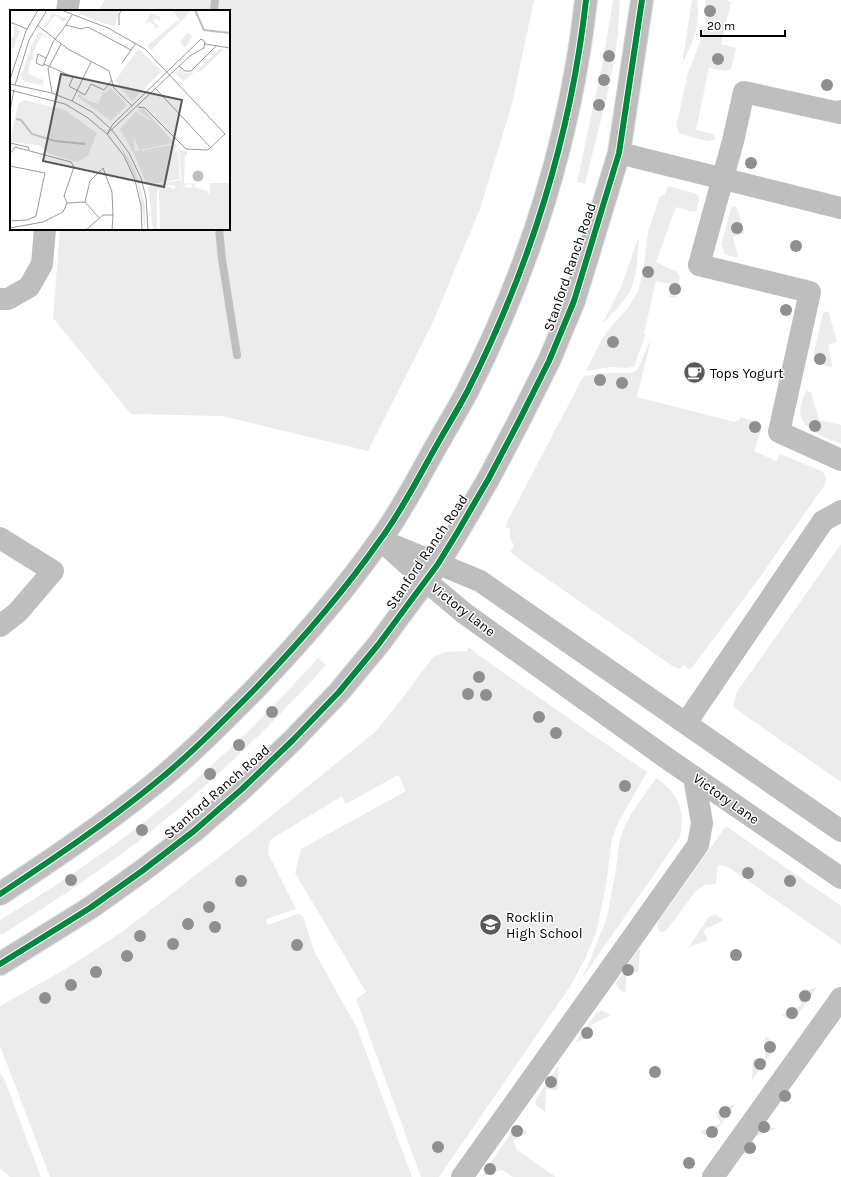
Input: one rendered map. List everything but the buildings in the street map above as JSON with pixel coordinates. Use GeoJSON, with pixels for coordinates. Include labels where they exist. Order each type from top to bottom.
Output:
{"type":"FeatureCollection","features":[{"type":"Feature","properties":{"kind":"main road"},"geometry":{"type":"LineString","coordinates":[[67,10],[69,0]]}},
{"type":"Feature","properties":{"kind":"main road"},"geometry":{"type":"LineString","coordinates":[[0,894],[53,859],[103,823],[154,784],[200,743],[288,654],[330,606],[381,540],[405,503],[466,393],[493,336],[517,278],[539,219],[556,158],[582,35],[586,0]]}},
{"type":"Feature","properties":{"kind":"main road","name":"Stanford Ranch Road"},"geometry":{"type":"LineString","coordinates":[[0,964],[90,908],[142,871],[194,831],[242,789],[293,740],[339,692],[378,645],[438,564],[489,478],[549,362],[574,301],[619,153],[642,0]]}},
{"type":"Feature","properties":{"kind":"main road"},"geometry":{"type":"LineString","coordinates":[[841,111],[840,114],[744,92],[699,265],[810,292],[779,432],[841,460]]}},
{"type":"Feature","properties":{"kind":"main road"},"geometry":{"type":"LineString","coordinates":[[619,153],[841,208]]}},
{"type":"Feature","properties":{"kind":"main road"},"geometry":{"type":"LineString","coordinates":[[0,299],[8,299],[29,287],[42,264],[45,230]]}},
{"type":"Feature","properties":{"kind":"main road"},"geometry":{"type":"LineString","coordinates":[[686,723],[823,521],[841,511]]}},
{"type":"Feature","properties":{"kind":"main road"},"geometry":{"type":"LineString","coordinates":[[0,538],[53,572],[18,612],[0,626]]}},
{"type":"Feature","properties":{"kind":"main road","name":"Victory Lane"},"geometry":{"type":"LineString","coordinates":[[381,540],[480,581],[841,831]]}},
{"type":"Feature","properties":{"kind":"main road","name":"Victory Lane"},"geometry":{"type":"LineString","coordinates":[[381,540],[426,582],[464,613],[694,777],[841,878]]}},
{"type":"Feature","properties":{"kind":"main road"},"geometry":{"type":"LineString","coordinates":[[462,1177],[698,845],[702,823],[694,777]]}},
{"type":"Feature","properties":{"kind":"main road"},"geometry":{"type":"LineString","coordinates":[[713,1177],[841,998]]}},
{"type":"Feature","properties":{"kind":"shaded area"},"geometry":{"type":"Polygon","coordinates":[[[105,0],[534,0],[512,104],[480,209],[433,322],[368,451],[222,416],[131,414],[53,318],[60,230],[230,230],[230,10],[99,10],[105,0]]]}},
{"type":"Feature","properties":{"kind":"shaded area"},"geometry":{"type":"Polygon","coordinates":[[[613,0],[620,0],[618,34],[612,74],[609,76],[607,83],[609,87],[585,184],[577,182],[603,61],[613,0]]]}},
{"type":"Feature","properties":{"kind":"shaded area"},"geometry":{"type":"Polygon","coordinates":[[[692,0],[697,0],[697,25],[693,41],[682,64],[692,0]]]}},
{"type":"Feature","properties":{"kind":"shaded area"},"geometry":{"type":"Polygon","coordinates":[[[705,0],[726,0],[731,2],[721,44],[736,48],[730,70],[725,71],[709,68],[696,130],[713,134],[716,139],[707,141],[681,134],[678,131],[678,127],[676,127],[688,73],[706,26],[705,0]]]}},
{"type":"Feature","properties":{"kind":"shaded area"},"geometry":{"type":"Polygon","coordinates":[[[668,186],[697,194],[699,198],[697,210],[694,212],[676,207],[656,262],[677,272],[680,277],[675,298],[669,297],[671,284],[656,281],[644,333],[646,334],[634,366],[628,368],[610,367],[586,371],[602,339],[627,309],[638,291],[643,273],[648,232],[660,196],[665,195],[668,186]]]}},
{"type":"Feature","properties":{"kind":"shaded area"},"geometry":{"type":"Polygon","coordinates":[[[733,206],[737,208],[745,233],[733,237],[738,256],[736,258],[725,254],[721,245],[731,208],[733,206]]]}},
{"type":"Feature","properties":{"kind":"shaded area"},"geometry":{"type":"Polygon","coordinates":[[[638,239],[636,269],[631,290],[619,306],[603,322],[621,287],[638,239]]]}},
{"type":"Feature","properties":{"kind":"shaded area"},"geometry":{"type":"Polygon","coordinates":[[[826,311],[829,313],[837,342],[828,345],[832,365],[831,367],[820,364],[814,359],[814,352],[823,313],[826,311]]]}},
{"type":"Feature","properties":{"kind":"shaded area"},"geometry":{"type":"Polygon","coordinates":[[[652,335],[637,397],[735,422],[736,420],[739,421],[740,417],[761,423],[762,427],[754,451],[776,461],[780,454],[823,472],[826,479],[824,486],[755,584],[690,670],[683,665],[680,669],[674,667],[520,560],[510,551],[514,546],[510,537],[510,529],[506,527],[507,522],[583,377],[600,373],[630,373],[637,370],[652,335]]]}},
{"type":"Feature","properties":{"kind":"shaded area"},"geometry":{"type":"Polygon","coordinates":[[[807,391],[811,392],[819,420],[841,425],[841,444],[812,430],[802,420],[800,413],[801,405],[807,391]]]}},
{"type":"Feature","properties":{"kind":"shaded area"},"geometry":{"type":"Polygon","coordinates":[[[841,544],[841,782],[733,707],[737,692],[841,544]]]}},
{"type":"Feature","properties":{"kind":"shaded area","name":"Rocklin High School"},"geometry":{"type":"Polygon","coordinates":[[[469,647],[647,772],[619,821],[612,839],[606,887],[596,933],[585,959],[571,985],[439,1177],[421,1177],[356,999],[366,992],[295,873],[301,849],[406,791],[398,775],[346,804],[342,796],[270,840],[268,853],[296,909],[266,919],[268,925],[298,914],[303,916],[314,951],[357,1028],[412,1177],[50,1177],[0,1046],[0,1006],[67,968],[122,932],[245,837],[375,732],[433,657],[446,652],[467,651],[469,647]]]}},
{"type":"Feature","properties":{"kind":"shaded area"},"geometry":{"type":"Polygon","coordinates":[[[318,658],[326,665],[285,709],[219,773],[173,813],[133,846],[96,872],[22,922],[3,934],[0,934],[0,920],[84,866],[164,807],[254,725],[318,658]]]}},
{"type":"Feature","properties":{"kind":"shaded area"},"geometry":{"type":"Polygon","coordinates":[[[656,778],[675,796],[681,810],[682,818],[680,837],[576,987],[587,968],[607,918],[620,839],[631,814],[656,778]]]}},
{"type":"Feature","properties":{"kind":"shaded area"},"geometry":{"type":"Polygon","coordinates":[[[726,826],[841,906],[841,945],[728,867],[718,865],[716,884],[705,885],[696,891],[666,931],[661,932],[659,930],[657,927],[658,922],[726,826]]]}},
{"type":"Feature","properties":{"kind":"shaded area"},"geometry":{"type":"Polygon","coordinates":[[[715,914],[724,920],[703,930],[708,940],[688,948],[709,917],[715,914]]]}},
{"type":"Feature","properties":{"kind":"shaded area"},"geometry":{"type":"Polygon","coordinates":[[[639,949],[638,972],[627,971],[625,993],[619,989],[616,983],[639,949]]]}},
{"type":"Feature","properties":{"kind":"shaded area"},"geometry":{"type":"Polygon","coordinates":[[[817,987],[795,1019],[789,1019],[781,1015],[802,1005],[797,994],[817,987]]]}},
{"type":"Feature","properties":{"kind":"shaded area"},"geometry":{"type":"Polygon","coordinates":[[[601,1010],[611,1015],[591,1025],[594,1035],[575,1043],[596,1013],[601,1010]]]}},
{"type":"Feature","properties":{"kind":"shaded area"},"geometry":{"type":"Polygon","coordinates":[[[765,1036],[774,1043],[774,1050],[752,1080],[753,1059],[765,1060],[765,1036]]]}},
{"type":"Feature","properties":{"kind":"shaded area"},"geometry":{"type":"Polygon","coordinates":[[[557,1067],[559,1068],[557,1090],[546,1089],[545,1112],[536,1105],[535,1101],[557,1067]]]}},
{"type":"Feature","properties":{"kind":"shaded area"},"geometry":{"type":"Polygon","coordinates":[[[0,1074],[4,1078],[41,1177],[10,1177],[0,1168],[0,1074]]]}},
{"type":"Feature","properties":{"kind":"shaded area"},"geometry":{"type":"Polygon","coordinates":[[[735,1104],[713,1136],[709,1138],[700,1132],[721,1123],[716,1112],[735,1104]]]}},
{"type":"Feature","properties":{"kind":"shaded area"},"geometry":{"type":"Polygon","coordinates":[[[765,1123],[775,1129],[752,1138],[757,1148],[739,1156],[761,1124],[765,1123]]]}},
{"type":"Feature","properties":{"kind":"shaded area"},"geometry":{"type":"Polygon","coordinates":[[[518,1127],[528,1133],[513,1140],[517,1150],[556,1177],[513,1177],[502,1170],[481,1177],[513,1130],[518,1127]]]}},
{"type":"Feature","properties":{"kind":"waterway"},"geometry":{"type":"LineString","coordinates":[[214,10],[215,0]]}},
{"type":"Feature","properties":{"kind":"waterway"},"geometry":{"type":"LineString","coordinates":[[219,230],[222,259],[237,355]]}},
{"type":"Feature","properties":{"kind":"cycle path"},"geometry":{"type":"LineString","coordinates":[[0,894],[117,813],[167,773],[206,738],[255,689],[320,617],[366,560],[388,529],[467,392],[510,298],[528,250],[558,152],[570,101],[586,0]]}},
{"type":"Feature","properties":{"kind":"cycle path"},"geometry":{"type":"LineString","coordinates":[[0,964],[90,908],[142,871],[194,831],[242,789],[293,740],[339,692],[378,645],[438,564],[489,478],[519,421],[549,361],[574,301],[619,153],[642,0]]}},
{"type":"Feature","properties":{"kind":"place","name":"Tops Yogurt"},"geometry":{"type":"Point","coordinates":[695,373]}},
{"type":"Feature","properties":{"kind":"place","name":"Rocklin High School"},"geometry":{"type":"Point","coordinates":[491,925]}}]}
